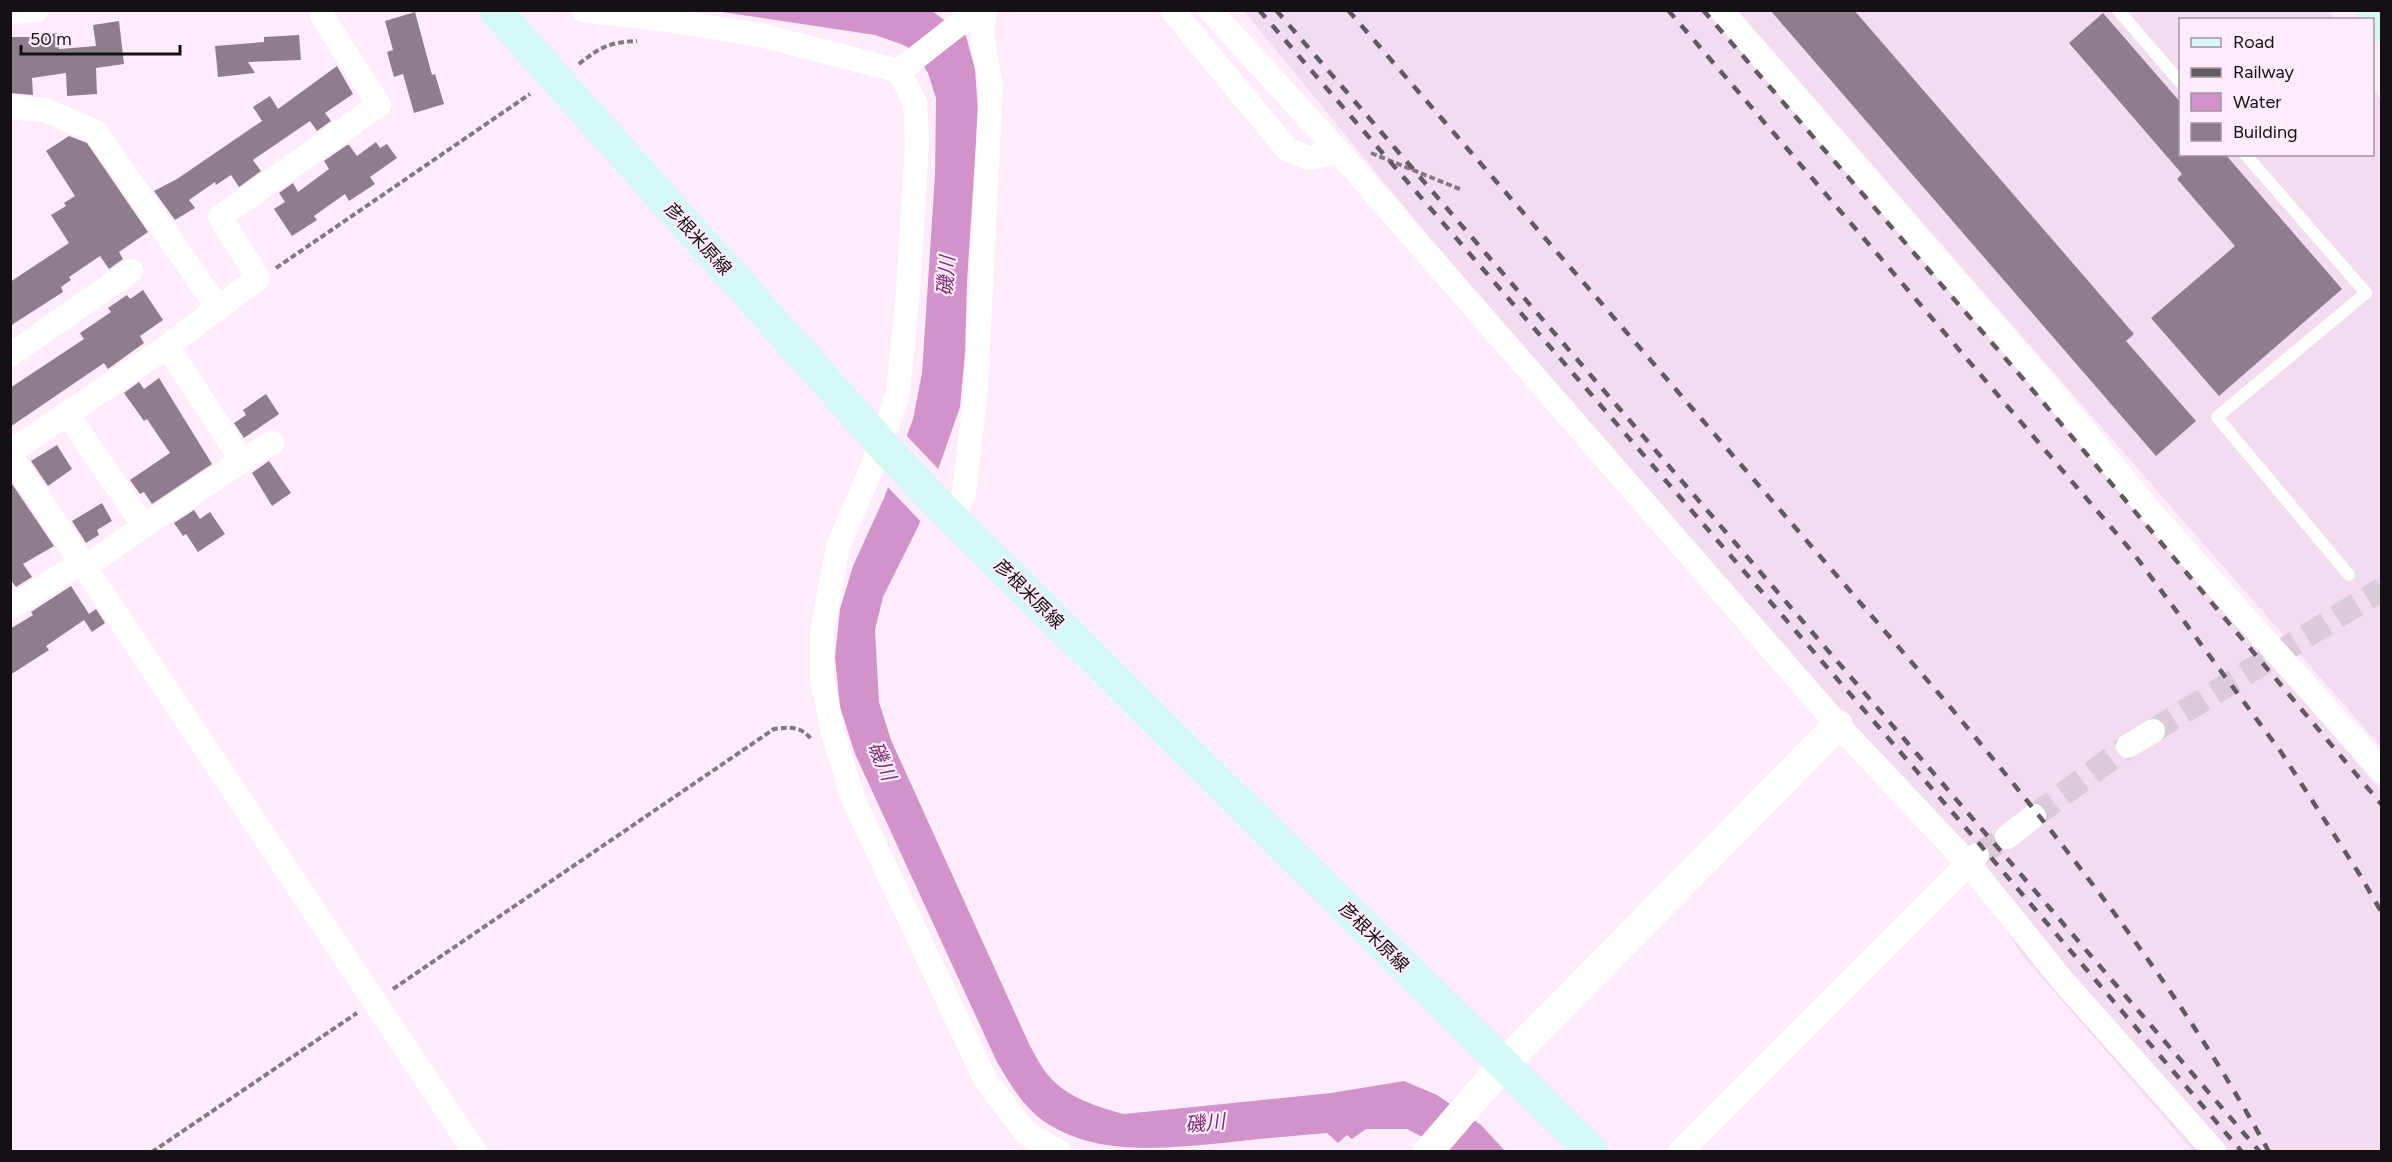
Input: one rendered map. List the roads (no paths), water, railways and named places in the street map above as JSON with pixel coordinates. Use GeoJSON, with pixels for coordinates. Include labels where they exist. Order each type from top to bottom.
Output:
{"type":"FeatureCollection","features":[{"type":"Feature","properties":{"kind":"main road","name":"彦根米原線"},"geometry":{"type":"LineString","coordinates":[[495,10],[884,447],[946,512],[1592,1152]]}},
{"type":"Feature","properties":{"kind":"main road"},"geometry":{"type":"LineString","coordinates":[[2372,10],[2382,26]]}},
{"type":"Feature","properties":{"kind":"street"},"geometry":{"type":"LineString","coordinates":[[10,12],[37,10]]}},
{"type":"Feature","properties":{"kind":"street"},"geometry":{"type":"LineString","coordinates":[[321,10],[322,16],[379,105],[219,217],[258,278],[167,346],[10,453],[475,1152]]}},
{"type":"Feature","properties":{"kind":"street"},"geometry":{"type":"LineString","coordinates":[[583,10],[628,14],[761,36],[904,68]]}},
{"type":"Feature","properties":{"kind":"street"},"geometry":{"type":"LineString","coordinates":[[946,512],[964,494],[976,389],[991,83],[983,33],[983,19],[987,10]]}},
{"type":"Feature","properties":{"kind":"street"},"geometry":{"type":"LineString","coordinates":[[1172,10],[1287,149],[1309,158],[1339,152]]}},
{"type":"Feature","properties":{"kind":"street"},"geometry":{"type":"LineString","coordinates":[[1210,10],[1339,152],[1838,725],[1973,859],[2063,981],[2204,1147]]}},
{"type":"Feature","properties":{"kind":"street"},"geometry":{"type":"LineString","coordinates":[[1721,10],[2044,382],[2156,518],[2382,771]]}},
{"type":"Feature","properties":{"kind":"street"},"geometry":{"type":"LineString","coordinates":[[904,68],[977,11]]}},
{"type":"Feature","properties":{"kind":"street"},"geometry":{"type":"LineString","coordinates":[[904,68],[915,103],[916,143],[908,293],[898,393],[884,447],[838,546],[822,632],[822,678],[833,733],[854,801],[986,1081],[1026,1133],[1059,1152]]}},
{"type":"Feature","properties":{"kind":"street"},"geometry":{"type":"LineString","coordinates":[[10,107],[45,111],[96,132],[218,308]]}},
{"type":"Feature","properties":{"kind":"street"},"geometry":{"type":"LineString","coordinates":[[10,355],[130,271]]}},
{"type":"Feature","properties":{"kind":"street"},"geometry":{"type":"LineString","coordinates":[[167,346],[242,460]]}},
{"type":"Feature","properties":{"kind":"street"},"geometry":{"type":"LineString","coordinates":[[67,414],[144,526]]}},
{"type":"Feature","properties":{"kind":"street"},"geometry":{"type":"LineString","coordinates":[[10,608],[84,565],[242,460],[272,443]]}},
{"type":"Feature","properties":{"kind":"street"},"geometry":{"type":"LineString","coordinates":[[1428,1152],[1503,1065],[1838,725]]}},
{"type":"Feature","properties":{"kind":"street"},"geometry":{"type":"LineString","coordinates":[[2128,746],[2153,731]]}},
{"type":"Feature","properties":{"kind":"street"},"geometry":{"type":"LineString","coordinates":[[2007,837],[2034,816]]}},
{"type":"Feature","properties":{"kind":"street"},"geometry":{"type":"LineString","coordinates":[[1680,1152],[1973,859]]}},
{"type":"Feature","properties":{"kind":"lane"},"geometry":{"type":"LineString","coordinates":[[2118,10],[2179,80]]}},
{"type":"Feature","properties":{"kind":"lane"},"geometry":{"type":"LineString","coordinates":[[2247,156],[2366,293],[2217,417],[2349,575]]}},
{"type":"Feature","properties":{"kind":"water","name":"磯川"},"geometry":{"type":"Polygon","coordinates":[[[715,11],[932,11],[966,36],[975,69],[978,112],[960,407],[918,527],[883,597],[875,630],[879,702],[891,740],[1030,1046],[1043,1068],[1055,1083],[1073,1095],[1124,1114],[1331,1093],[1404,1081],[1437,1095],[1481,1125],[1505,1151],[1449,1151],[1407,1129],[1366,1129],[1352,1139],[1347,1135],[1338,1143],[1327,1133],[1177,1147],[1131,1148],[1087,1141],[1065,1133],[1030,1110],[1012,1087],[997,1062],[855,754],[840,707],[835,657],[840,609],[853,566],[884,498],[913,419],[922,373],[935,175],[936,98],[928,73],[913,50],[901,44],[875,35],[715,11]]]}},
{"type":"Feature","properties":{"kind":"tunnel"},"geometry":{"type":"LineString","coordinates":[[2153,731],[2382,589]]}},
{"type":"Feature","properties":{"kind":"tunnel"},"geometry":{"type":"LineString","coordinates":[[2034,816],[2128,746]]}},
{"type":"Feature","properties":{"kind":"tunnel"},"geometry":{"type":"LineString","coordinates":[[1977,855],[2007,837]]}},
{"type":"Feature","properties":{"kind":"railway"},"geometry":{"type":"LineString","coordinates":[[1259,10],[1959,820],[2242,1152]]}},
{"type":"Feature","properties":{"kind":"railway"},"geometry":{"type":"LineString","coordinates":[[1276,10],[2260,1152]]}},
{"type":"Feature","properties":{"kind":"railway"},"geometry":{"type":"LineString","coordinates":[[1348,10],[1946,702],[2034,809],[2159,975],[2234,1091],[2269,1152]]}},
{"type":"Feature","properties":{"kind":"railway"},"geometry":{"type":"LineString","coordinates":[[1668,10],[2134,554],[2281,752],[2382,913]]}},
{"type":"Feature","properties":{"kind":"railway"},"geometry":{"type":"LineString","coordinates":[[1703,10],[2025,381],[2382,805]]}}]}
